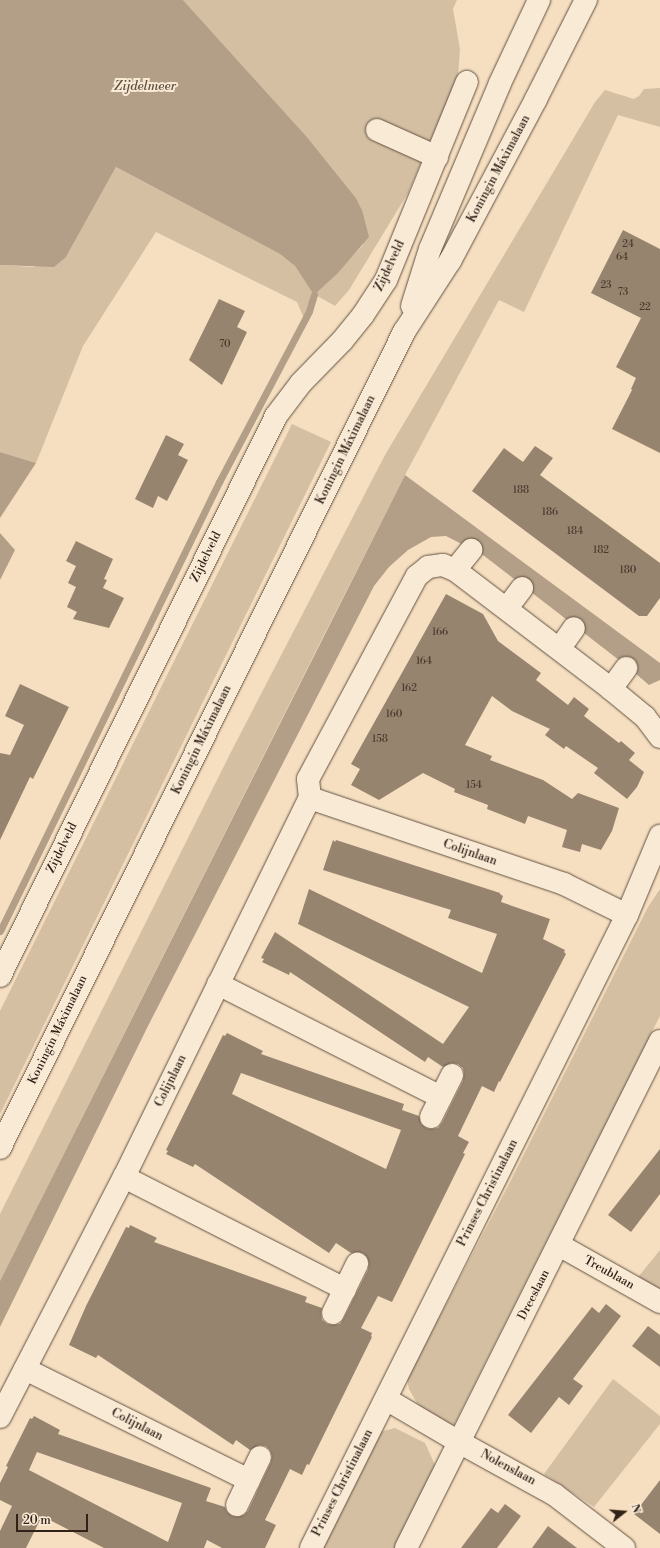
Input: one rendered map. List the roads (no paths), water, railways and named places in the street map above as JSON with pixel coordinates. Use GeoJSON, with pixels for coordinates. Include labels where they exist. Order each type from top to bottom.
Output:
{"type":"FeatureCollection","features":[{"type":"Feature","properties":{"kind":"street","name":"Koningin Máximalaan"},"geometry":{"type":"LineString","coordinates":[[404,332],[430,249],[500,83],[539,0]]}},
{"type":"Feature","properties":{"kind":"street","name":"Koningin Máximalaan"},"geometry":{"type":"LineString","coordinates":[[0,1148],[404,332],[450,261],[536,100],[586,0]]}},
{"type":"Feature","properties":{"kind":"street","name":"Zijdelveld"},"geometry":{"type":"LineString","coordinates":[[0,976],[276,416],[301,383],[342,341],[363,315],[386,280],[467,82]]}},
{"type":"Feature","properties":{"kind":"street"},"geometry":{"type":"LineString","coordinates":[[377,130],[437,157]]}},
{"type":"Feature","properties":{"kind":"street"},"geometry":{"type":"LineString","coordinates":[[455,570],[471,550]]}},
{"type":"Feature","properties":{"kind":"street"},"geometry":{"type":"LineString","coordinates":[[310,798],[308,779],[417,576],[428,567],[443,565],[455,570],[507,608],[611,688],[645,717],[660,737]]}},
{"type":"Feature","properties":{"kind":"street"},"geometry":{"type":"LineString","coordinates":[[507,608],[522,588]]}},
{"type":"Feature","properties":{"kind":"street"},"geometry":{"type":"LineString","coordinates":[[560,648],[574,628]]}},
{"type":"Feature","properties":{"kind":"street"},"geometry":{"type":"LineString","coordinates":[[611,688],[626,668]]}},
{"type":"Feature","properties":{"kind":"street","name":"Colijnlaan"},"geometry":{"type":"LineString","coordinates":[[0,1417],[124,1177],[310,798],[564,884],[627,915]]}},
{"type":"Feature","properties":{"kind":"street","name":"Prinses Christinalaan"},"geometry":{"type":"LineString","coordinates":[[311,1548],[627,915],[660,836]]}},
{"type":"Feature","properties":{"kind":"street"},"geometry":{"type":"LineString","coordinates":[[218,984],[441,1097]]}},
{"type":"Feature","properties":{"kind":"street","name":"Dreeslaan"},"geometry":{"type":"LineString","coordinates":[[406,1548],[660,1041]]}},
{"type":"Feature","properties":{"kind":"street"},"geometry":{"type":"LineString","coordinates":[[431,1117],[452,1075]]}},
{"type":"Feature","properties":{"kind":"street"},"geometry":{"type":"LineString","coordinates":[[124,1177],[345,1289]]}},
{"type":"Feature","properties":{"kind":"street","name":"Treublaan"},"geometry":{"type":"LineString","coordinates":[[559,1245],[660,1302]]}},
{"type":"Feature","properties":{"kind":"street"},"geometry":{"type":"LineString","coordinates":[[333,1313],[357,1264]]}},
{"type":"Feature","properties":{"kind":"street","name":"Colijnlaan"},"geometry":{"type":"LineString","coordinates":[[25,1368],[249,1480]]}},
{"type":"Feature","properties":{"kind":"street","name":"Nolenslaan"},"geometry":{"type":"LineString","coordinates":[[386,1398],[459,1442],[555,1495],[624,1548]]}},
{"type":"Feature","properties":{"kind":"street"},"geometry":{"type":"LineString","coordinates":[[237,1504],[260,1457]]}},
{"type":"Feature","properties":{"kind":"water","name":"Zijdelmeer"},"geometry":{"type":"Polygon","coordinates":[[[0,0],[183,0],[307,137],[356,198],[362,210],[369,237],[337,274],[314,295],[295,266],[280,254],[116,167],[66,257],[54,267],[0,265],[0,0]]]}},
{"type":"Feature","properties":{"kind":"water"},"geometry":{"type":"Polygon","coordinates":[[[0,452],[36,463],[0,518],[0,452]]]}},
{"type":"Feature","properties":{"kind":"water"},"geometry":{"type":"Polygon","coordinates":[[[405,475],[660,663],[660,680],[649,685],[628,667],[483,555],[446,536],[431,537],[408,550],[389,567],[374,586],[149,1024],[0,1327],[0,1281],[405,475]]]}},
{"type":"Feature","properties":{"kind":"water"},"geometry":{"type":"Polygon","coordinates":[[[0,533],[15,550],[0,580],[0,533]]]}},
{"type":"Feature","properties":{"kind":"waterway"},"geometry":{"type":"LineString","coordinates":[[0,931],[219,482],[309,311],[314,295]]}}]}
